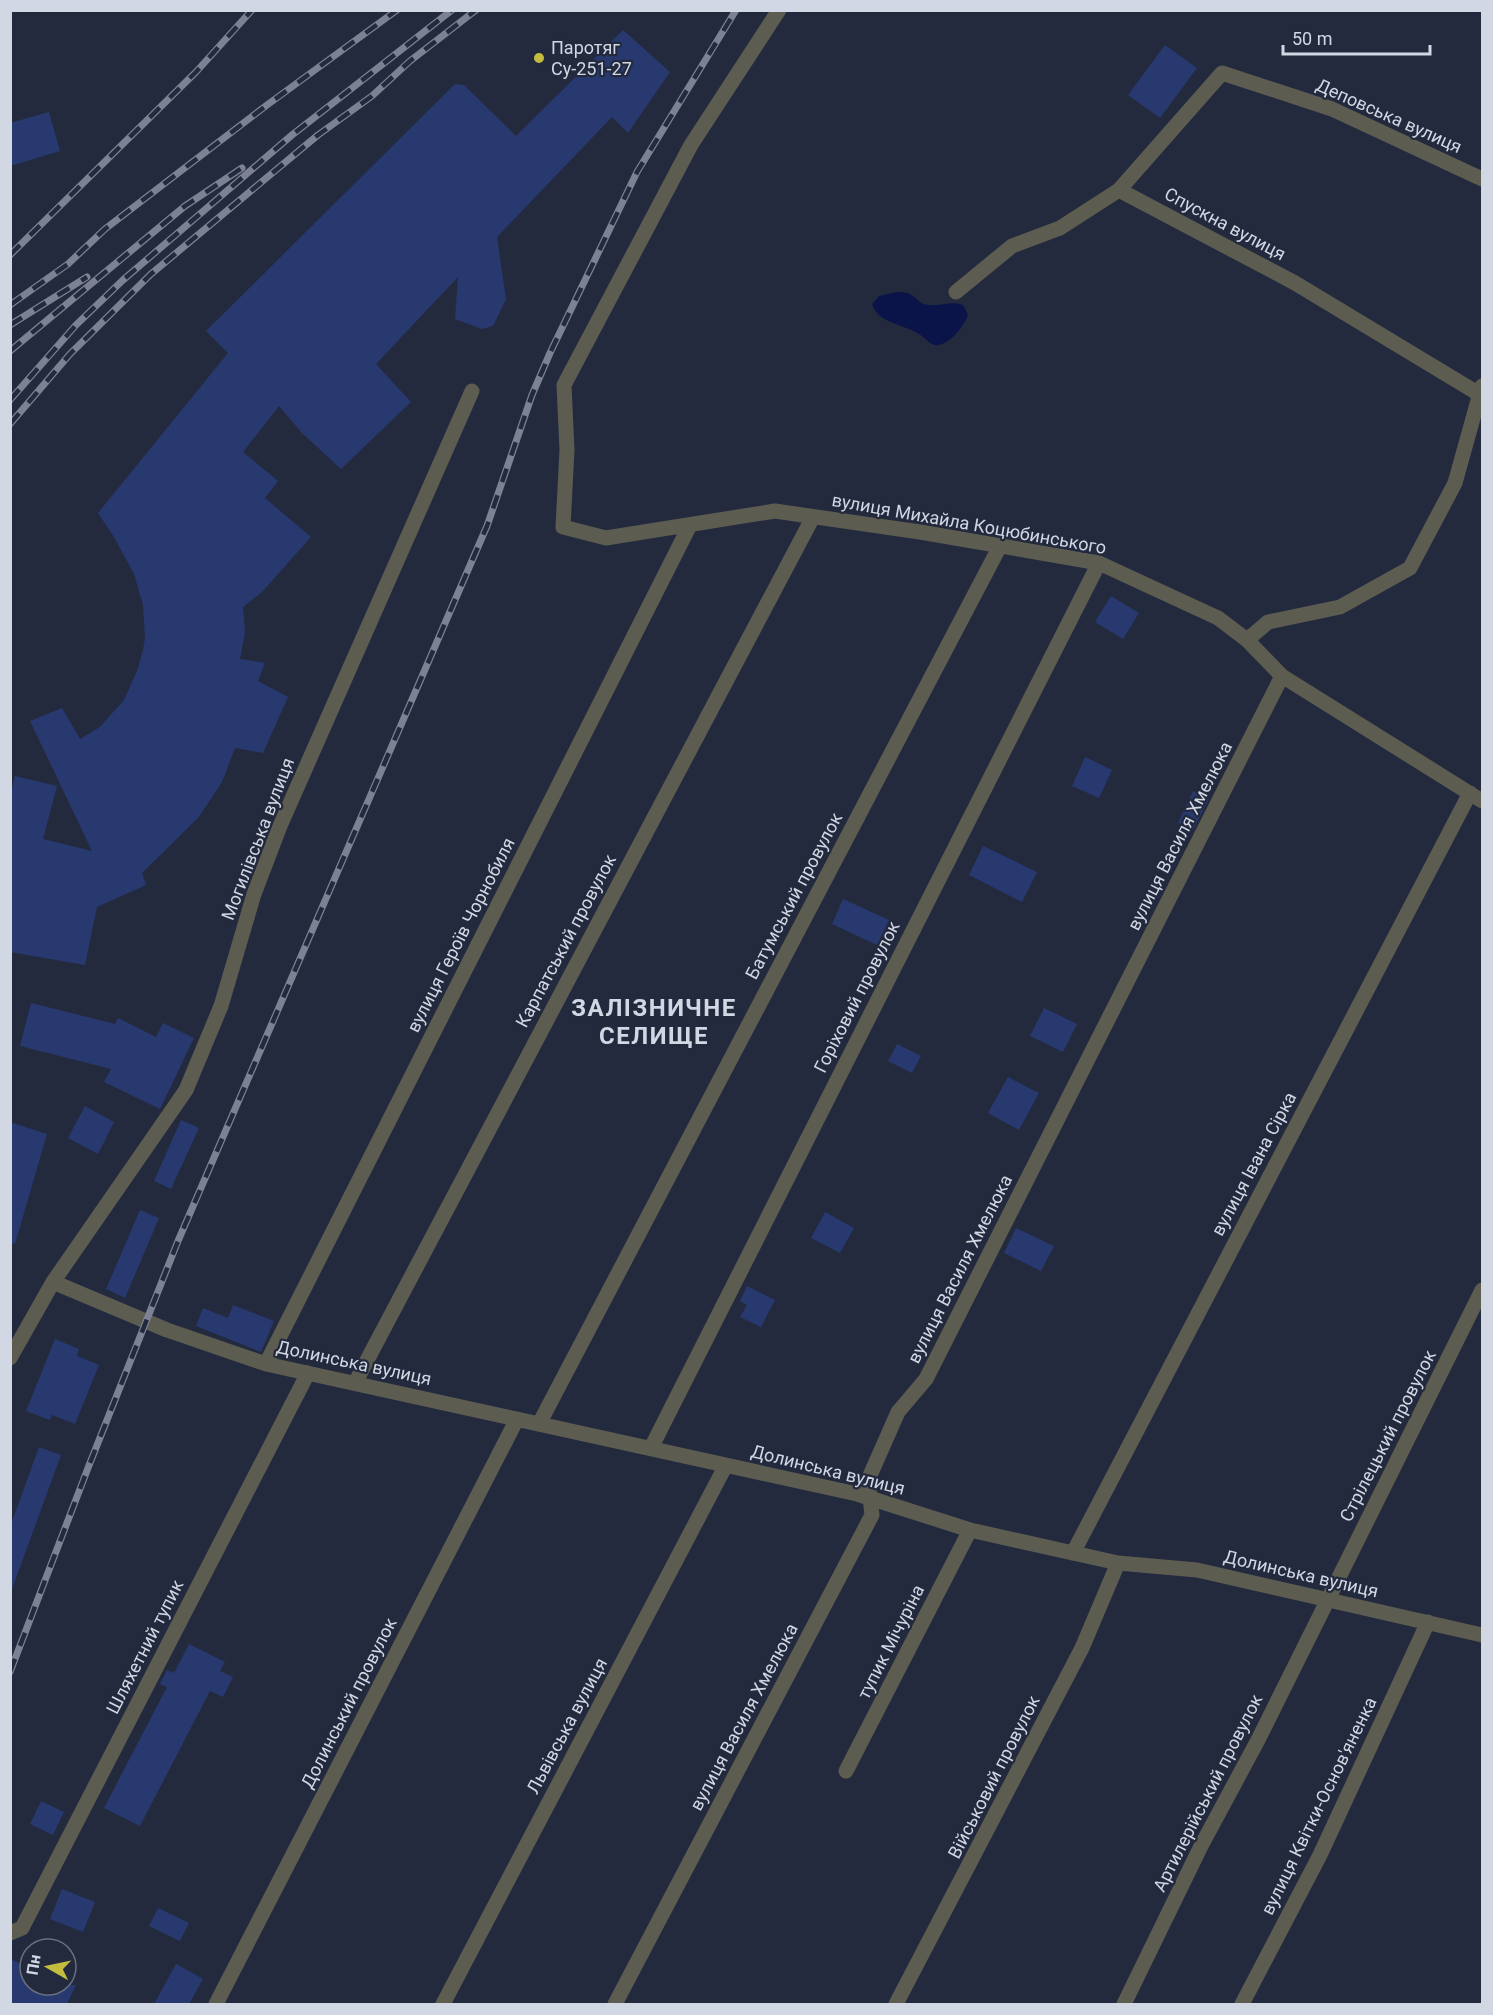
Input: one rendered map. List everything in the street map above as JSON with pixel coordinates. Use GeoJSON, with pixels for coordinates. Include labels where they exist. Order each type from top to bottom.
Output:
{"type":"FeatureCollection","features":[{"type":"Feature","properties":{"kind":"street","name":"вулиця Михайла Коцюбинського"},"geometry":{"type":"LineString","coordinates":[[779,10],[691,145],[564,385],[567,450],[563,527],[606,538],[775,511],[920,532],[1099,563],[1218,618],[1247,640],[1282,676],[1476,797]]}},
{"type":"Feature","properties":{"kind":"street","name":"Деповська вулиця"},"geometry":{"type":"LineString","coordinates":[[1119,190],[1222,73],[1332,109],[1482,179]]}},
{"type":"Feature","properties":{"kind":"street"},"geometry":{"type":"LineString","coordinates":[[956,292],[1012,246],[1060,228],[1119,190]]}},
{"type":"Feature","properties":{"kind":"street","name":"Спускна вулиця"},"geometry":{"type":"LineString","coordinates":[[1119,190],[1295,283],[1481,390]]}},
{"type":"Feature","properties":{"kind":"street"},"geometry":{"type":"LineString","coordinates":[[1247,640],[1268,622],[1340,607],[1410,568],[1455,483],[1481,390]]}},
{"type":"Feature","properties":{"kind":"street","name":"Могилівська вулиця"},"geometry":{"type":"LineString","coordinates":[[10,1358],[52,1282],[186,1090],[221,1006],[254,894],[280,826],[472,391]]}},
{"type":"Feature","properties":{"kind":"street","name":"Карпатський провулок"},"geometry":{"type":"LineString","coordinates":[[355,1383],[813,516]]}},
{"type":"Feature","properties":{"kind":"street","name":"вулиця Героїв Чорнобиля"},"geometry":{"type":"LineString","coordinates":[[266,1364],[690,525]]}},
{"type":"Feature","properties":{"kind":"street","name":"Батумський провулок"},"geometry":{"type":"LineString","coordinates":[[539,1424],[1000,546]]}},
{"type":"Feature","properties":{"kind":"street","name":"Горіховий провулок"},"geometry":{"type":"LineString","coordinates":[[651,1448],[1099,563]]}},
{"type":"Feature","properties":{"kind":"street","name":"вулиця Василя Хмелюка"},"geometry":{"type":"LineString","coordinates":[[615,2004],[872,1515],[868,1480],[898,1412],[926,1379],[1282,676]]}},
{"type":"Feature","properties":{"kind":"street","name":"вулиця Івана Сірка"},"geometry":{"type":"LineString","coordinates":[[1073,1552],[1476,797]]}},
{"type":"Feature","properties":{"kind":"street","name":"Долинська вулиця"},"geometry":{"type":"LineString","coordinates":[[52,1282],[120,1312],[266,1364],[857,1494],[970,1530],[1118,1563],[1197,1570],[1482,1635]]}},
{"type":"Feature","properties":{"kind":"street","name":"Стрілецький провулок"},"geometry":{"type":"LineString","coordinates":[[1328,1600],[1482,1290]]}},
{"type":"Feature","properties":{"kind":"street","name":"Шляхетний тупик"},"geometry":{"type":"LineString","coordinates":[[10,1933],[22,1928],[308,1373]]}},
{"type":"Feature","properties":{"kind":"street","name":"Долинський провулок"},"geometry":{"type":"LineString","coordinates":[[216,2004],[517,1419]]}},
{"type":"Feature","properties":{"kind":"street","name":"Львівська вулиця"},"geometry":{"type":"LineString","coordinates":[[443,2004],[726,1465]]}},
{"type":"Feature","properties":{"kind":"street","name":"тупик Мічуріна"},"geometry":{"type":"LineString","coordinates":[[846,1771],[970,1530]]}},
{"type":"Feature","properties":{"kind":"street","name":"Військовий провулок"},"geometry":{"type":"LineString","coordinates":[[896,2004],[1082,1648],[1118,1563]]}},
{"type":"Feature","properties":{"kind":"street","name":"Артилерійський провулок"},"geometry":{"type":"LineString","coordinates":[[1124,2004],[1201,1846],[1258,1740],[1328,1600]]}},
{"type":"Feature","properties":{"kind":"street","name":"вулиця Квітки-Основ'яненка"},"geometry":{"type":"LineString","coordinates":[[1242,2004],[1320,1855],[1428,1622]]}},
{"type":"Feature","properties":{"kind":"shaded area"},"geometry":{"type":"Polygon","coordinates":[[[897,292],[908,293],[928,305],[954,303],[963,305],[968,315],[953,337],[939,345],[933,345],[921,335],[883,318],[875,310],[872,304],[879,296],[897,292]]]}},
{"type":"Feature","properties":{"kind":"building"},"geometry":{"type":"Polygon","coordinates":[[[623,30],[670,72],[628,133],[612,117],[497,237],[506,299],[493,326],[482,329],[455,319],[458,277],[376,364],[411,402],[341,469],[302,433],[279,406],[243,452],[278,481],[265,498],[311,537],[262,592],[243,607],[245,633],[240,659],[265,663],[258,681],[288,697],[263,753],[235,748],[222,782],[198,818],[142,873],[146,885],[97,907],[85,965],[10,952],[10,796],[15,776],[57,786],[43,839],[92,851],[30,721],[62,708],[80,739],[100,727],[124,700],[137,671],[143,650],[145,638],[143,605],[134,574],[98,513],[228,353],[206,331],[455,84],[464,85],[516,136],[623,30]]]}},
{"type":"Feature","properties":{"kind":"building"},"geometry":{"type":"Polygon","coordinates":[[[1165,45],[1197,68],[1160,118],[1128,95],[1165,45]]]}},
{"type":"Feature","properties":{"kind":"building"},"geometry":{"type":"Polygon","coordinates":[[[49,112],[60,151],[10,166],[10,123],[49,112]]]}},
{"type":"Feature","properties":{"kind":"building"},"geometry":{"type":"Polygon","coordinates":[[[1111,596],[1139,613],[1123,639],[1095,622],[1111,596]]]}},
{"type":"Feature","properties":{"kind":"building"},"geometry":{"type":"Polygon","coordinates":[[[1085,757],[1112,770],[1099,798],[1072,786],[1085,757]]]}},
{"type":"Feature","properties":{"kind":"building"},"geometry":{"type":"Polygon","coordinates":[[[1193,791],[1209,799],[1193,830],[1178,823],[1193,791]]]}},
{"type":"Feature","properties":{"kind":"building"},"geometry":{"type":"Polygon","coordinates":[[[983,846],[1037,872],[1022,902],[969,875],[983,846]]]}},
{"type":"Feature","properties":{"kind":"building"},"geometry":{"type":"Polygon","coordinates":[[[843,899],[889,920],[877,945],[832,924],[843,899]]]}},
{"type":"Feature","properties":{"kind":"building"},"geometry":{"type":"Polygon","coordinates":[[[31,1003],[115,1024],[118,1018],[156,1037],[163,1023],[194,1038],[160,1109],[104,1082],[111,1069],[20,1046],[31,1003]]]}},
{"type":"Feature","properties":{"kind":"building"},"geometry":{"type":"Polygon","coordinates":[[[1044,1008],[1077,1024],[1063,1052],[1030,1036],[1044,1008]]]}},
{"type":"Feature","properties":{"kind":"building"},"geometry":{"type":"Polygon","coordinates":[[[897,1044],[921,1056],[912,1073],[888,1061],[897,1044]]]}},
{"type":"Feature","properties":{"kind":"building"},"geometry":{"type":"Polygon","coordinates":[[[1008,1077],[1039,1093],[1019,1130],[988,1113],[1008,1077]]]}},
{"type":"Feature","properties":{"kind":"building"},"geometry":{"type":"Polygon","coordinates":[[[85,1106],[114,1122],[98,1154],[68,1138],[85,1106]]]}},
{"type":"Feature","properties":{"kind":"building"},"geometry":{"type":"Polygon","coordinates":[[[181,1120],[199,1128],[171,1189],[154,1181],[181,1120]]]}},
{"type":"Feature","properties":{"kind":"building"},"geometry":{"type":"Polygon","coordinates":[[[10,1122],[47,1134],[15,1244],[10,1243],[10,1122]]]}},
{"type":"Feature","properties":{"kind":"building"},"geometry":{"type":"Polygon","coordinates":[[[140,1210],[159,1218],[125,1298],[106,1289],[140,1210]]]}},
{"type":"Feature","properties":{"kind":"building"},"geometry":{"type":"Polygon","coordinates":[[[825,1212],[854,1228],[840,1253],[811,1238],[825,1212]]]}},
{"type":"Feature","properties":{"kind":"building"},"geometry":{"type":"Polygon","coordinates":[[[1016,1228],[1054,1246],[1041,1271],[1004,1253],[1016,1228]]]}},
{"type":"Feature","properties":{"kind":"building"},"geometry":{"type":"Polygon","coordinates":[[[747,1286],[775,1300],[761,1327],[740,1317],[747,1305],[740,1301],[747,1286]]]}},
{"type":"Feature","properties":{"kind":"building"},"geometry":{"type":"Polygon","coordinates":[[[233,1305],[274,1321],[261,1352],[196,1326],[203,1308],[228,1318],[233,1305]]]}},
{"type":"Feature","properties":{"kind":"building"},"geometry":{"type":"Polygon","coordinates":[[[55,1339],[79,1349],[77,1356],[99,1365],[75,1424],[52,1415],[50,1420],[26,1411],[55,1339]]]}},
{"type":"Feature","properties":{"kind":"building"},"geometry":{"type":"Polygon","coordinates":[[[39,1447],[61,1455],[12,1589],[10,1588],[10,1527],[39,1447]]]}},
{"type":"Feature","properties":{"kind":"building"},"geometry":{"type":"Polygon","coordinates":[[[189,1644],[225,1662],[220,1671],[233,1677],[223,1697],[210,1691],[140,1826],[104,1808],[167,1687],[160,1684],[167,1670],[174,1673],[189,1644]]]}},
{"type":"Feature","properties":{"kind":"building"},"geometry":{"type":"Polygon","coordinates":[[[41,1801],[64,1812],[53,1835],[30,1824],[41,1801]]]}},
{"type":"Feature","properties":{"kind":"building"},"geometry":{"type":"Polygon","coordinates":[[[62,1889],[95,1902],[83,1932],[50,1919],[62,1889]]]}},
{"type":"Feature","properties":{"kind":"building"},"geometry":{"type":"Polygon","coordinates":[[[158,1908],[189,1923],[180,1941],[149,1926],[158,1908]]]}},
{"type":"Feature","properties":{"kind":"building"},"geometry":{"type":"Polygon","coordinates":[[[10,1959],[18,1963],[18,1997],[70,1997],[67,2004],[10,2004],[10,1959]]]}},
{"type":"Feature","properties":{"kind":"building"},"geometry":{"type":"Polygon","coordinates":[[[176,1964],[203,1979],[189,2004],[154,2004],[176,1964]]]}},
{"type":"Feature","properties":{"kind":"railway"},"geometry":{"type":"LineString","coordinates":[[10,255],[196,72],[252,10]]}},
{"type":"Feature","properties":{"kind":"railway"},"geometry":{"type":"LineString","coordinates":[[10,305],[68,264],[105,229],[267,105],[397,10]]}},
{"type":"Feature","properties":{"kind":"railway"},"geometry":{"type":"LineString","coordinates":[[10,400],[76,325],[123,280],[292,135],[452,10]]}},
{"type":"Feature","properties":{"kind":"railway"},"geometry":{"type":"LineString","coordinates":[[10,424],[70,354],[151,274],[318,135],[372,96],[410,61],[476,10]]}},
{"type":"Feature","properties":{"kind":"railway"},"geometry":{"type":"LineString","coordinates":[[10,1672],[178,1241],[487,526],[532,395],[550,353],[637,172],[736,10]]}},
{"type":"Feature","properties":{"kind":"railway"},"geometry":{"type":"LineString","coordinates":[[10,351],[185,206],[242,168]]}},
{"type":"Feature","properties":{"kind":"railway"},"geometry":{"type":"LineString","coordinates":[[10,325],[87,277]]}},
{"type":"Feature","properties":{"kind":"place","name":"Паротяг Су-251-27"},"geometry":{"type":"Point","coordinates":[539,58]}},
{"type":"Feature","properties":{"kind":"district","name":"ЗАЛІЗНИЧНЕ СЕЛИЩЕ"},"geometry":{"type":"Point","coordinates":[654,1022]}}]}
